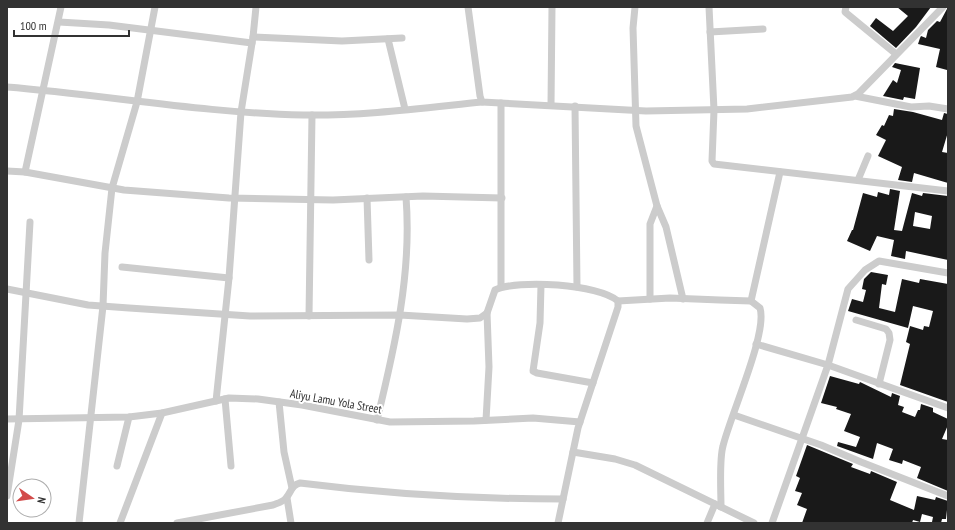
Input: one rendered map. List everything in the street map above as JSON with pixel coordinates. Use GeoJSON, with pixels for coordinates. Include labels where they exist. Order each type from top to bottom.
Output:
{"type":"FeatureCollection","features":[{"type":"Feature","properties":{"kind":"street"},"geometry":{"type":"LineString","coordinates":[[26,172],[61,7]]}},
{"type":"Feature","properties":{"kind":"street"},"geometry":{"type":"LineString","coordinates":[[80,523],[103,306],[105,253],[112,188],[137,102],[152,30],[155,7]]}},
{"type":"Feature","properties":{"kind":"street"},"geometry":{"type":"LineString","coordinates":[[216,401],[226,314],[241,112],[256,7]]}},
{"type":"Feature","properties":{"kind":"street"},"geometry":{"type":"LineString","coordinates":[[468,7],[475,66],[482,102]]}},
{"type":"Feature","properties":{"kind":"street"},"geometry":{"type":"LineString","coordinates":[[551,105],[552,7]]}},
{"type":"Feature","properties":{"kind":"street"},"geometry":{"type":"LineString","coordinates":[[635,7],[633,28],[636,126],[657,206],[666,227],[683,299]]}},
{"type":"Feature","properties":{"kind":"street"},"geometry":{"type":"LineString","coordinates":[[709,7],[714,110],[712,161],[714,164],[948,191]]}},
{"type":"Feature","properties":{"kind":"street"},"geometry":{"type":"LineString","coordinates":[[846,7],[845,12],[896,54]]}},
{"type":"Feature","properties":{"kind":"street"},"geometry":{"type":"LineString","coordinates":[[856,96],[943,7]]}},
{"type":"Feature","properties":{"kind":"street"},"geometry":{"type":"LineString","coordinates":[[59,22],[252,40],[342,41],[402,38]]}},
{"type":"Feature","properties":{"kind":"street"},"geometry":{"type":"LineString","coordinates":[[710,32],[763,29]]}},
{"type":"Feature","properties":{"kind":"street"},"geometry":{"type":"LineString","coordinates":[[388,39],[405,109]]}},
{"type":"Feature","properties":{"kind":"street"},"geometry":{"type":"LineString","coordinates":[[7,88],[241,112],[312,115],[482,102],[576,106],[635,111],[747,109],[856,96],[911,107],[929,106],[948,109]]}},
{"type":"Feature","properties":{"kind":"street"},"geometry":{"type":"LineString","coordinates":[[501,104],[501,287]]}},
{"type":"Feature","properties":{"kind":"street"},"geometry":{"type":"LineString","coordinates":[[576,106],[577,287]]}},
{"type":"Feature","properties":{"kind":"street"},"geometry":{"type":"LineString","coordinates":[[309,316],[312,115]]}},
{"type":"Feature","properties":{"kind":"street"},"geometry":{"type":"LineString","coordinates":[[858,180],[868,156]]}},
{"type":"Feature","properties":{"kind":"street"},"geometry":{"type":"LineString","coordinates":[[7,171],[26,172],[112,188],[234,198],[311,200],[406,196],[502,198]]}},
{"type":"Feature","properties":{"kind":"street"},"geometry":{"type":"LineString","coordinates":[[751,301],[780,172]]}},
{"type":"Feature","properties":{"kind":"street"},"geometry":{"type":"LineString","coordinates":[[377,420],[392,360],[407,263],[406,196]]}},
{"type":"Feature","properties":{"kind":"street"},"geometry":{"type":"LineString","coordinates":[[367,198],[369,260]]}},
{"type":"Feature","properties":{"kind":"street"},"geometry":{"type":"LineString","coordinates":[[650,299],[650,224],[657,206]]}},
{"type":"Feature","properties":{"kind":"street"},"geometry":{"type":"LineString","coordinates":[[7,496],[19,420],[30,222]]}},
{"type":"Feature","properties":{"kind":"street"},"geometry":{"type":"LineString","coordinates":[[772,523],[828,365],[848,289],[856,279],[873,264],[885,260],[948,273]]}},
{"type":"Feature","properties":{"kind":"street"},"geometry":{"type":"LineString","coordinates":[[122,267],[229,278]]}},
{"type":"Feature","properties":{"kind":"street"},"geometry":{"type":"LineString","coordinates":[[486,420],[489,360],[487,313],[495,290],[501,287],[526,284],[577,287],[608,294],[618,301],[650,299],[751,301],[758,305],[761,311],[762,321],[734,415],[722,448],[718,505],[707,523]]}},
{"type":"Feature","properties":{"kind":"street"},"geometry":{"type":"LineString","coordinates":[[541,285],[540,323],[533,371],[593,383]]}},
{"type":"Feature","properties":{"kind":"street"},"geometry":{"type":"LineString","coordinates":[[7,289],[103,306],[226,314],[309,316],[400,315],[467,319],[480,318],[487,313]]}},
{"type":"Feature","properties":{"kind":"street"},"geometry":{"type":"LineString","coordinates":[[558,523],[580,422],[618,307],[618,301]]}},
{"type":"Feature","properties":{"kind":"street"},"geometry":{"type":"LineString","coordinates":[[856,320],[886,329],[889,333],[890,340],[879,384]]}},
{"type":"Feature","properties":{"kind":"street"},"geometry":{"type":"LineString","coordinates":[[756,344],[828,365],[948,408]]}},
{"type":"Feature","properties":{"kind":"street"},"geometry":{"type":"LineString","coordinates":[[225,399],[231,466]]}},
{"type":"Feature","properties":{"kind":"street","name":"Aliyu Lamu Yola Street"},"geometry":{"type":"LineString","coordinates":[[7,419],[129,417],[162,413],[225,399],[258,399],[377,420],[404,423],[533,418],[580,422]]}},
{"type":"Feature","properties":{"kind":"street"},"geometry":{"type":"LineString","coordinates":[[279,402],[284,452],[292,488]]}},
{"type":"Feature","properties":{"kind":"street"},"geometry":{"type":"LineString","coordinates":[[120,523],[162,413]]}},
{"type":"Feature","properties":{"kind":"street"},"geometry":{"type":"LineString","coordinates":[[734,415],[802,438],[948,496]]}},
{"type":"Feature","properties":{"kind":"street"},"geometry":{"type":"LineString","coordinates":[[118,466],[129,417]]}},
{"type":"Feature","properties":{"kind":"street"},"geometry":{"type":"LineString","coordinates":[[573,452],[615,458],[635,465],[754,523]]}},
{"type":"Feature","properties":{"kind":"street"},"geometry":{"type":"LineString","coordinates":[[177,523],[274,505],[286,498],[295,484],[300,483],[398,494],[495,499],[563,499]]}},
{"type":"Feature","properties":{"kind":"street"},"geometry":{"type":"LineString","coordinates":[[286,498],[291,523]]}},
{"type":"Feature","properties":{"kind":"building"},"geometry":{"type":"Polygon","coordinates":[[[897,7],[931,7],[916,27],[896,48],[870,26],[876,18],[893,31],[908,16],[897,7]]]}},
{"type":"Feature","properties":{"kind":"building"},"geometry":{"type":"Polygon","coordinates":[[[948,7],[947,70],[936,67],[940,49],[918,44],[921,36],[926,38],[928,30],[937,21],[940,22],[948,7]]]}},
{"type":"Feature","properties":{"kind":"building"},"geometry":{"type":"Polygon","coordinates":[[[895,63],[920,68],[915,99],[904,97],[903,100],[883,96],[893,80],[897,83],[901,70],[892,67],[895,63]]]}},
{"type":"Feature","properties":{"kind":"building"},"geometry":{"type":"Polygon","coordinates":[[[894,109],[913,112],[942,120],[944,113],[948,114],[948,132],[942,152],[948,153],[948,183],[914,173],[912,182],[898,180],[902,167],[878,156],[886,140],[876,135],[882,125],[884,126],[889,115],[893,116],[894,109]]]}},
{"type":"Feature","properties":{"kind":"building"},"geometry":{"type":"Polygon","coordinates":[[[890,189],[900,191],[894,230],[902,231],[912,193],[922,196],[923,193],[948,196],[948,260],[906,251],[905,259],[891,256],[894,240],[877,236],[870,251],[847,241],[853,230],[863,193],[877,197],[878,192],[889,195],[890,189]],[[915,212],[913,226],[930,229],[932,216],[915,212]]]}},
{"type":"Feature","properties":{"kind":"building"},"geometry":{"type":"Polygon","coordinates":[[[871,272],[888,275],[886,285],[882,284],[879,308],[895,312],[902,279],[919,283],[920,279],[948,284],[948,402],[900,385],[910,344],[906,342],[910,326],[923,330],[924,326],[929,327],[933,311],[913,306],[908,328],[848,311],[852,299],[863,302],[866,290],[862,289],[864,279],[871,272]]]}},
{"type":"Feature","properties":{"kind":"building"},"geometry":{"type":"Polygon","coordinates":[[[830,376],[859,384],[860,382],[891,397],[892,393],[900,396],[898,405],[904,407],[902,412],[915,417],[918,410],[920,410],[921,404],[933,408],[933,412],[948,419],[948,425],[942,439],[948,440],[948,491],[917,478],[921,467],[903,460],[902,464],[889,460],[893,449],[877,443],[873,459],[837,446],[838,442],[856,447],[860,437],[844,431],[851,414],[836,409],[837,407],[821,403],[830,376]]]}},
{"type":"Feature","properties":{"kind":"building"},"geometry":{"type":"Polygon","coordinates":[[[807,445],[853,464],[851,467],[870,474],[871,471],[897,482],[890,500],[914,510],[917,496],[935,500],[936,497],[948,501],[946,519],[942,519],[941,523],[936,523],[932,522],[933,517],[922,514],[920,522],[913,520],[912,523],[802,523],[807,509],[797,505],[802,493],[795,491],[800,478],[796,476],[807,445]]]}}]}
